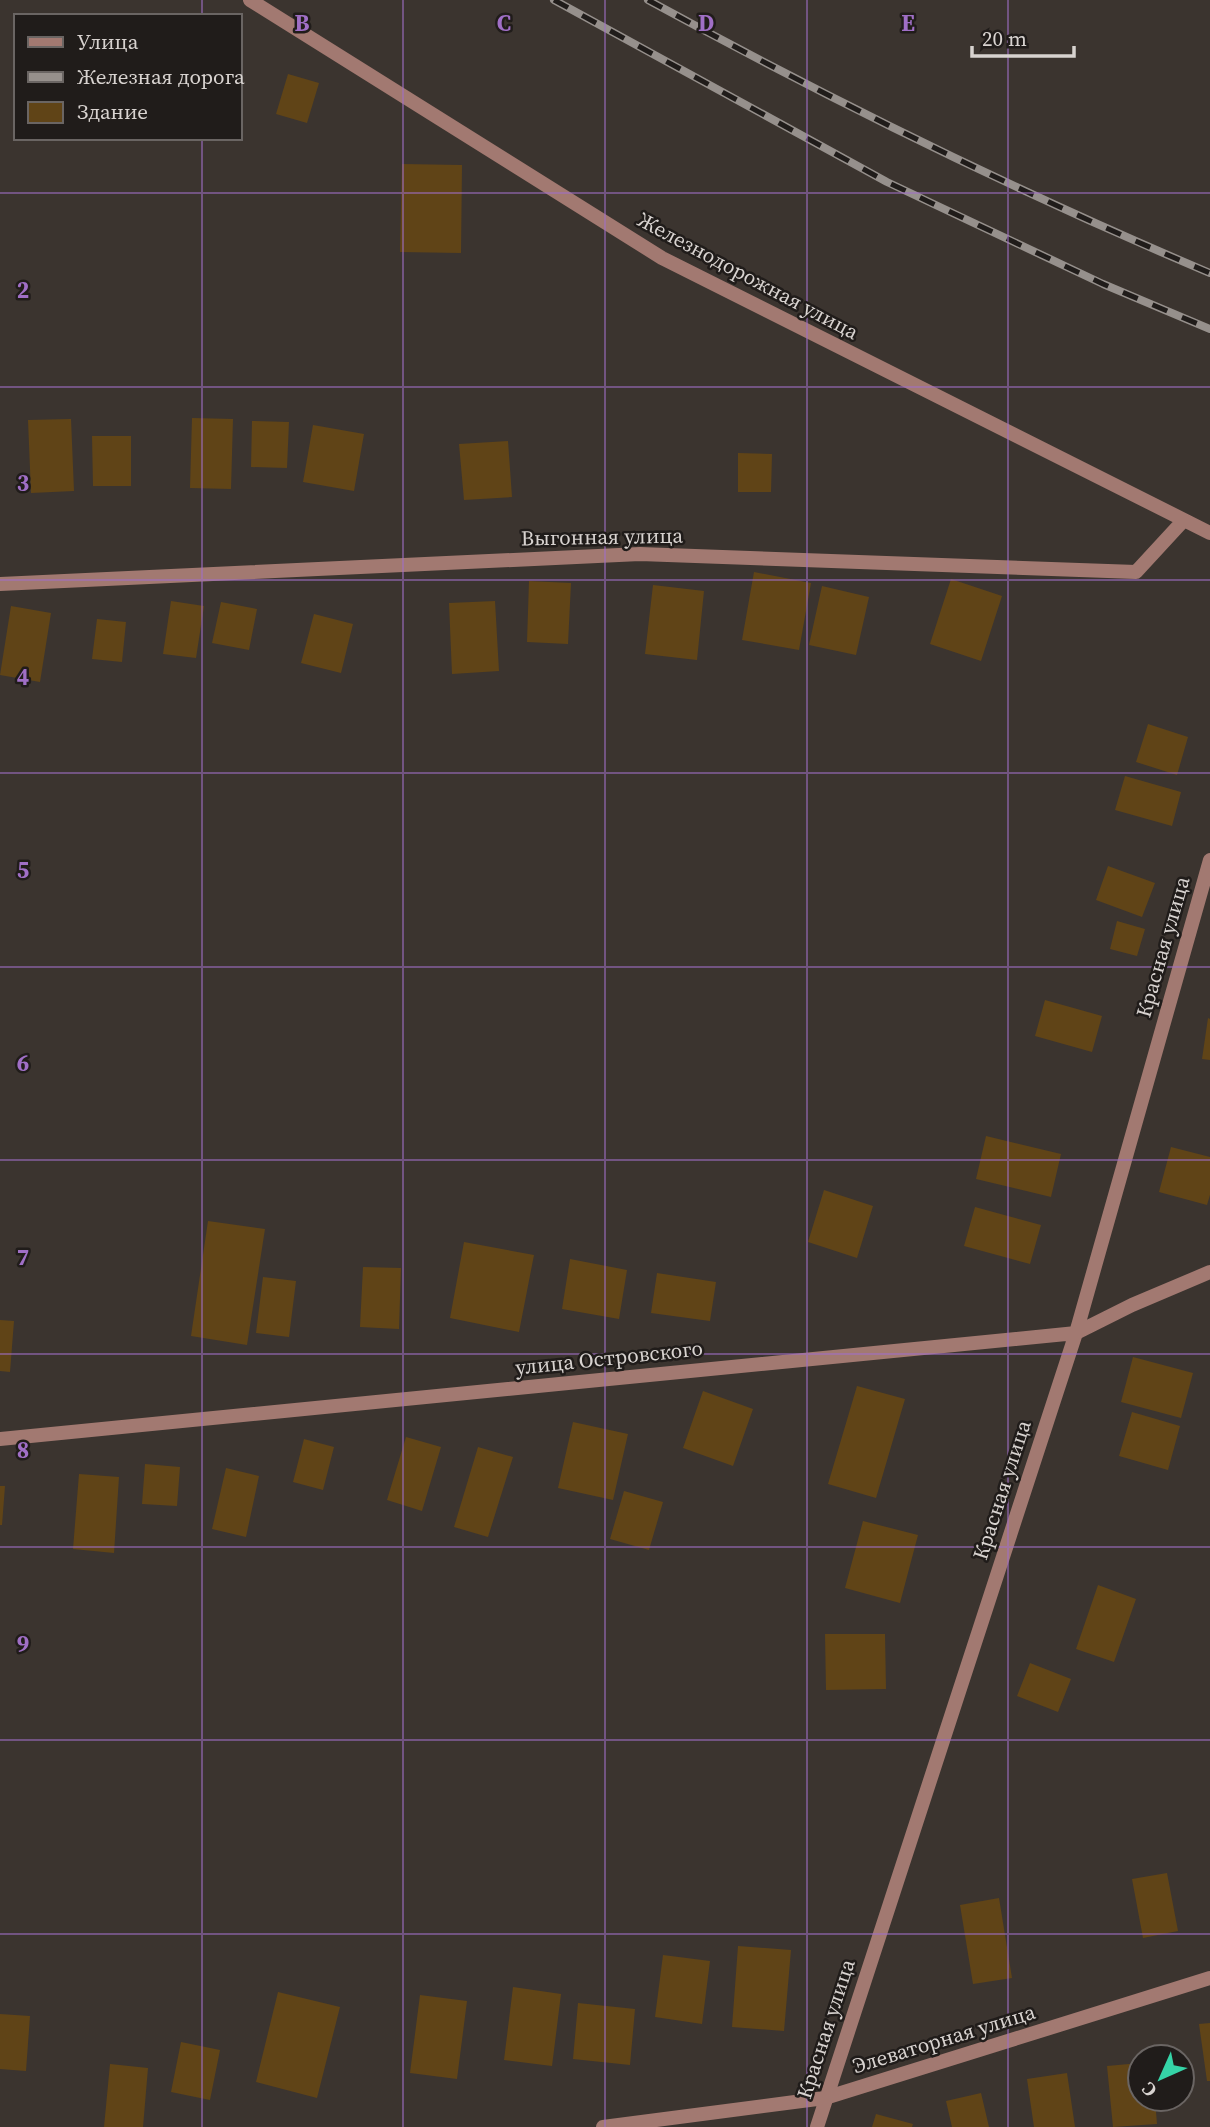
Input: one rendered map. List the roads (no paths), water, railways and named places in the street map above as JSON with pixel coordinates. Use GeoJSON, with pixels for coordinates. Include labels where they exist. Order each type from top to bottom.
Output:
{"type":"FeatureCollection","features":[{"type":"Feature","properties":{"kind":"street","name":"Железнодорожная улица"},"geometry":{"type":"LineString","coordinates":[[250,0],[662,258],[1210,533]]}},
{"type":"Feature","properties":{"kind":"street","name":"Выгонная улица"},"geometry":{"type":"LineString","coordinates":[[0,584],[640,554],[1136,572],[1184,522]]}},
{"type":"Feature","properties":{"kind":"street","name":"Красная улица"},"geometry":{"type":"LineString","coordinates":[[817,2127],[1076,1333],[1210,860]]}},
{"type":"Feature","properties":{"kind":"street","name":"улица Островского"},"geometry":{"type":"LineString","coordinates":[[0,1439],[1076,1333],[1132,1305],[1210,1272]]}},
{"type":"Feature","properties":{"kind":"street","name":"Элеваторная улица"},"geometry":{"type":"LineString","coordinates":[[603,2127],[825,2098],[1210,1979]]}},
{"type":"Feature","properties":{"kind":"railway"},"geometry":{"type":"LineString","coordinates":[[554,0],[887,182],[1103,284],[1210,329]]}},
{"type":"Feature","properties":{"kind":"railway"},"geometry":{"type":"LineString","coordinates":[[648,0],[926,144],[1210,273]]}}]}
